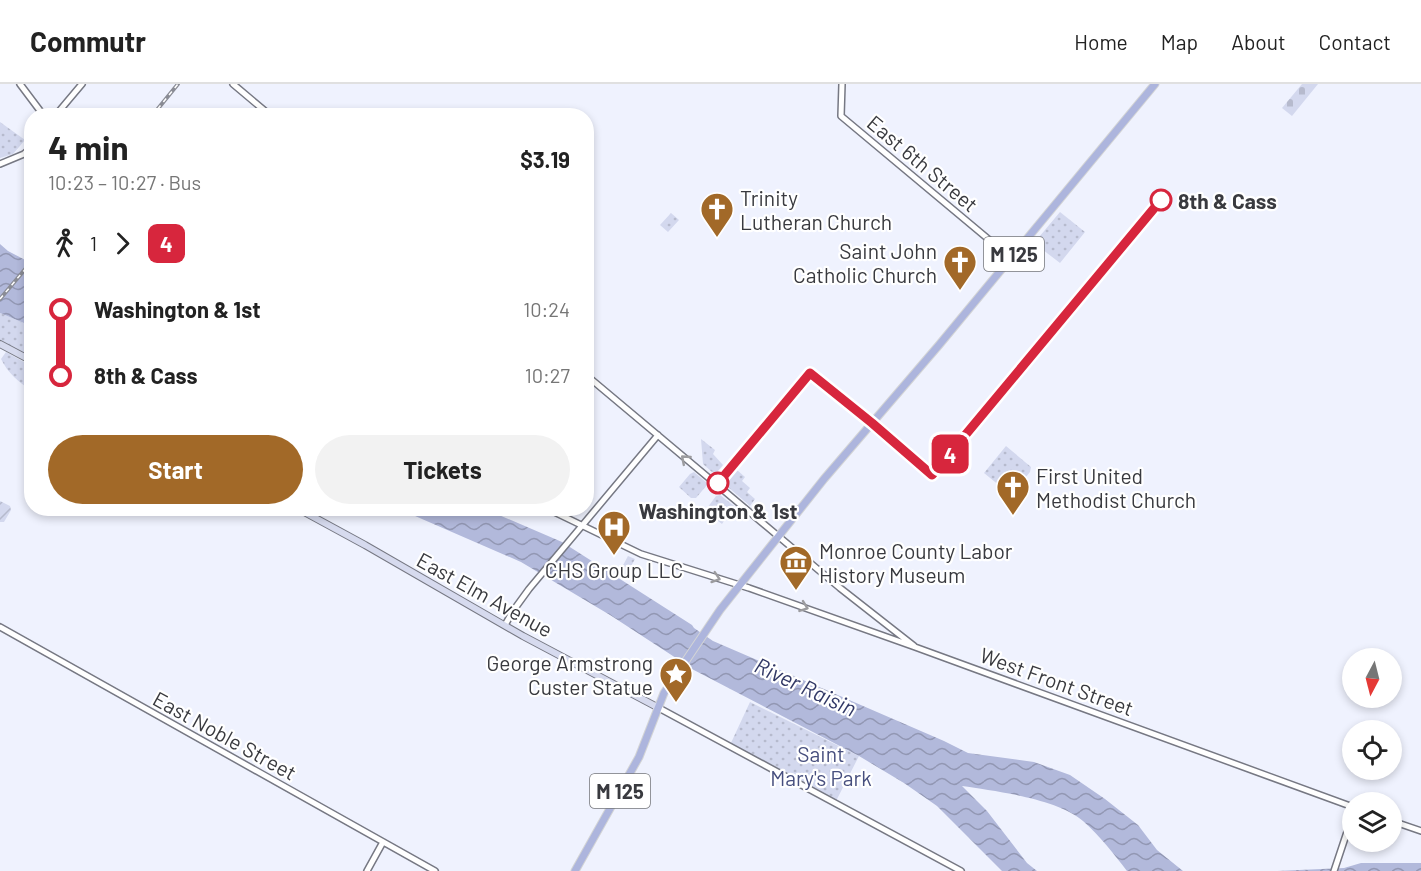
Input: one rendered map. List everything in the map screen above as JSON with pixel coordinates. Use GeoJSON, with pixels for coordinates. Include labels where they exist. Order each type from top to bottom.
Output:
{"type":"FeatureCollection","features":[{"type":"Feature","properties":{"kind":"main road","name":"M 125"},"geometry":{"type":"LineString","coordinates":[[575,871],[639,757],[657,707],[705,631],[780,535],[1155,84]]}},
{"type":"Feature","properties":{"kind":"main road"},"geometry":{"type":"LineString","coordinates":[[0,344],[24,357]]}},
{"type":"Feature","properties":{"kind":"main road","name":"East Elm Avenue"},"geometry":{"type":"LineString","coordinates":[[312,516],[505,625],[657,707]]}},
{"type":"Feature","properties":{"kind":"street"},"geometry":{"type":"LineString","coordinates":[[20,84],[38,108]]}},
{"type":"Feature","properties":{"kind":"street"},"geometry":{"type":"LineString","coordinates":[[62,108],[82,84]]}},
{"type":"Feature","properties":{"kind":"street"},"geometry":{"type":"LineString","coordinates":[[234,84],[262,108]]}},
{"type":"Feature","properties":{"kind":"street","name":"East 6th Street"},"geometry":{"type":"LineString","coordinates":[[842,84],[841,116],[1011,258]]}},
{"type":"Feature","properties":{"kind":"street"},"geometry":{"type":"LineString","coordinates":[[0,164],[24,154]]}},
{"type":"Feature","properties":{"kind":"street"},"geometry":{"type":"LineString","coordinates":[[594,382],[709,479],[780,535],[840,588],[915,647]]}},
{"type":"Feature","properties":{"kind":"street"},"geometry":{"type":"LineString","coordinates":[[594,514],[658,435]]}},
{"type":"Feature","properties":{"kind":"street","name":"West Front Street"},"geometry":{"type":"LineString","coordinates":[[562,516],[641,554],[749,588],[1342,803]]}},
{"type":"Feature","properties":{"kind":"street"},"geometry":{"type":"LineString","coordinates":[[505,625],[513,611],[568,542],[592,516]]}},
{"type":"Feature","properties":{"kind":"street","name":"East Noble Street"},"geometry":{"type":"LineString","coordinates":[[0,627],[435,871]]}},
{"type":"Feature","properties":{"kind":"street"},"geometry":{"type":"LineString","coordinates":[[657,707],[961,871]]}},
{"type":"Feature","properties":{"kind":"street"},"geometry":{"type":"LineString","coordinates":[[1402,824],[1421,831]]}},
{"type":"Feature","properties":{"kind":"street"},"geometry":{"type":"LineString","coordinates":[[367,871],[383,842]]}},
{"type":"Feature","properties":{"kind":"street"},"geometry":{"type":"LineString","coordinates":[[1334,871],[1342,847]]}},
{"type":"Feature","properties":{"kind":"green space"},"geometry":{"type":"Polygon","coordinates":[[[1302,84],[1318,84],[1292,116],[1282,108],[1302,84]]]}},
{"type":"Feature","properties":{"kind":"green space"},"geometry":{"type":"Polygon","coordinates":[[[0,122],[24,141],[13,154],[0,158],[0,122]]]}},
{"type":"Feature","properties":{"kind":"green space"},"geometry":{"type":"Polygon","coordinates":[[[1060,212],[1085,232],[1060,263],[1034,243],[1060,212]]]}},
{"type":"Feature","properties":{"kind":"green space"},"geometry":{"type":"Polygon","coordinates":[[[671,213],[679,220],[668,232],[660,225],[671,213]]]}},
{"type":"Feature","properties":{"kind":"green space"},"geometry":{"type":"Polygon","coordinates":[[[0,313],[24,323],[24,357],[0,343],[0,313]]]}},
{"type":"Feature","properties":{"kind":"green space"},"geometry":{"type":"Polygon","coordinates":[[[6,352],[24,362],[24,385],[14,377],[1,359],[6,352]]]}},
{"type":"Feature","properties":{"kind":"green space"},"geometry":{"type":"Polygon","coordinates":[[[701,439],[715,450],[713,454],[723,465],[717,472],[712,472],[703,464],[701,439]]]}},
{"type":"Feature","properties":{"kind":"green space"},"geometry":{"type":"Polygon","coordinates":[[[1006,446],[1031,467],[1030,472],[1011,495],[984,473],[1006,446]]]}},
{"type":"Feature","properties":{"kind":"green space"},"geometry":{"type":"Polygon","coordinates":[[[737,470],[745,477],[742,481],[750,488],[747,492],[755,499],[750,506],[728,487],[728,481],[737,470]]]}},
{"type":"Feature","properties":{"kind":"green space"},"geometry":{"type":"Polygon","coordinates":[[[694,472],[707,485],[696,498],[691,498],[679,487],[694,472]]]}},
{"type":"Feature","properties":{"kind":"green space"},"geometry":{"type":"Polygon","coordinates":[[[720,495],[734,506],[722,524],[705,511],[716,496],[720,495]]]}},
{"type":"Feature","properties":{"kind":"green space"},"geometry":{"type":"Polygon","coordinates":[[[0,501],[10,506],[11,510],[4,522],[0,522],[0,501]]]}},
{"type":"Feature","properties":{"kind":"green space"},"geometry":{"type":"Polygon","coordinates":[[[628,556],[635,559],[624,579],[614,572],[617,567],[621,569],[628,556]]]}},
{"type":"Feature","properties":{"kind":"green space","name":"Saint Mary's Park"},"geometry":{"type":"Polygon","coordinates":[[[750,702],[859,756],[835,803],[730,745],[750,702]]]}},
{"type":"Feature","properties":{"kind":"water"},"geometry":{"type":"Polygon","coordinates":[[[0,244],[24,259],[24,323],[0,313],[0,244]]]}},
{"type":"Feature","properties":{"kind":"water","name":"River Raisin"},"geometry":{"type":"Polygon","coordinates":[[[415,516],[501,516],[562,542],[692,625],[713,641],[968,753],[1034,762],[1070,775],[1138,825],[1157,850],[1183,871],[1127,871],[1095,833],[1072,813],[1026,797],[962,786],[987,811],[1027,863],[1037,871],[1002,871],[937,806],[904,783],[859,756],[690,668],[610,615],[521,562],[415,516]]]}},
{"type":"Feature","properties":{"kind":"water"},"geometry":{"type":"Polygon","coordinates":[[[1361,863],[1421,863],[1421,871],[1277,871],[1344,868],[1361,863]]]}},
{"type":"Feature","properties":{"kind":"railway"},"geometry":{"type":"LineString","coordinates":[[158,108],[178,84]]}},
{"type":"Feature","properties":{"kind":"railway"},"geometry":{"type":"LineString","coordinates":[[0,299],[24,270]]}},
{"type":"Feature","properties":{"kind":"bus line","name":"4"},"geometry":{"type":"LineString","coordinates":[[718,483],[810,373],[932,475],[1161,200]]}},
{"type":"Feature","properties":{"kind":"place","name":"8th & Cass"},"geometry":{"type":"Point","coordinates":[1161,200]}},
{"type":"Feature","properties":{"kind":"place","name":"Trinity Lutheran Church"},"geometry":{"type":"Point","coordinates":[717,238]}},
{"type":"Feature","properties":{"kind":"place","name":"Saint John Catholic Church"},"geometry":{"type":"Point","coordinates":[960,291]}},
{"type":"Feature","properties":{"kind":"place","name":"Washington & 1st"},"geometry":{"type":"Point","coordinates":[718,483]}},
{"type":"Feature","properties":{"kind":"place","name":"First United Methodist Church"},"geometry":{"type":"Point","coordinates":[1013,516]}},
{"type":"Feature","properties":{"kind":"place","name":"CHS Group LLC"},"geometry":{"type":"Point","coordinates":[614,556]}},
{"type":"Feature","properties":{"kind":"place","name":"Monroe County Labor History Museum"},"geometry":{"type":"Point","coordinates":[796,591]}},
{"type":"Feature","properties":{"kind":"place","name":"George Armstrong Custer Statue"},"geometry":{"type":"Point","coordinates":[676,703]}}]}
